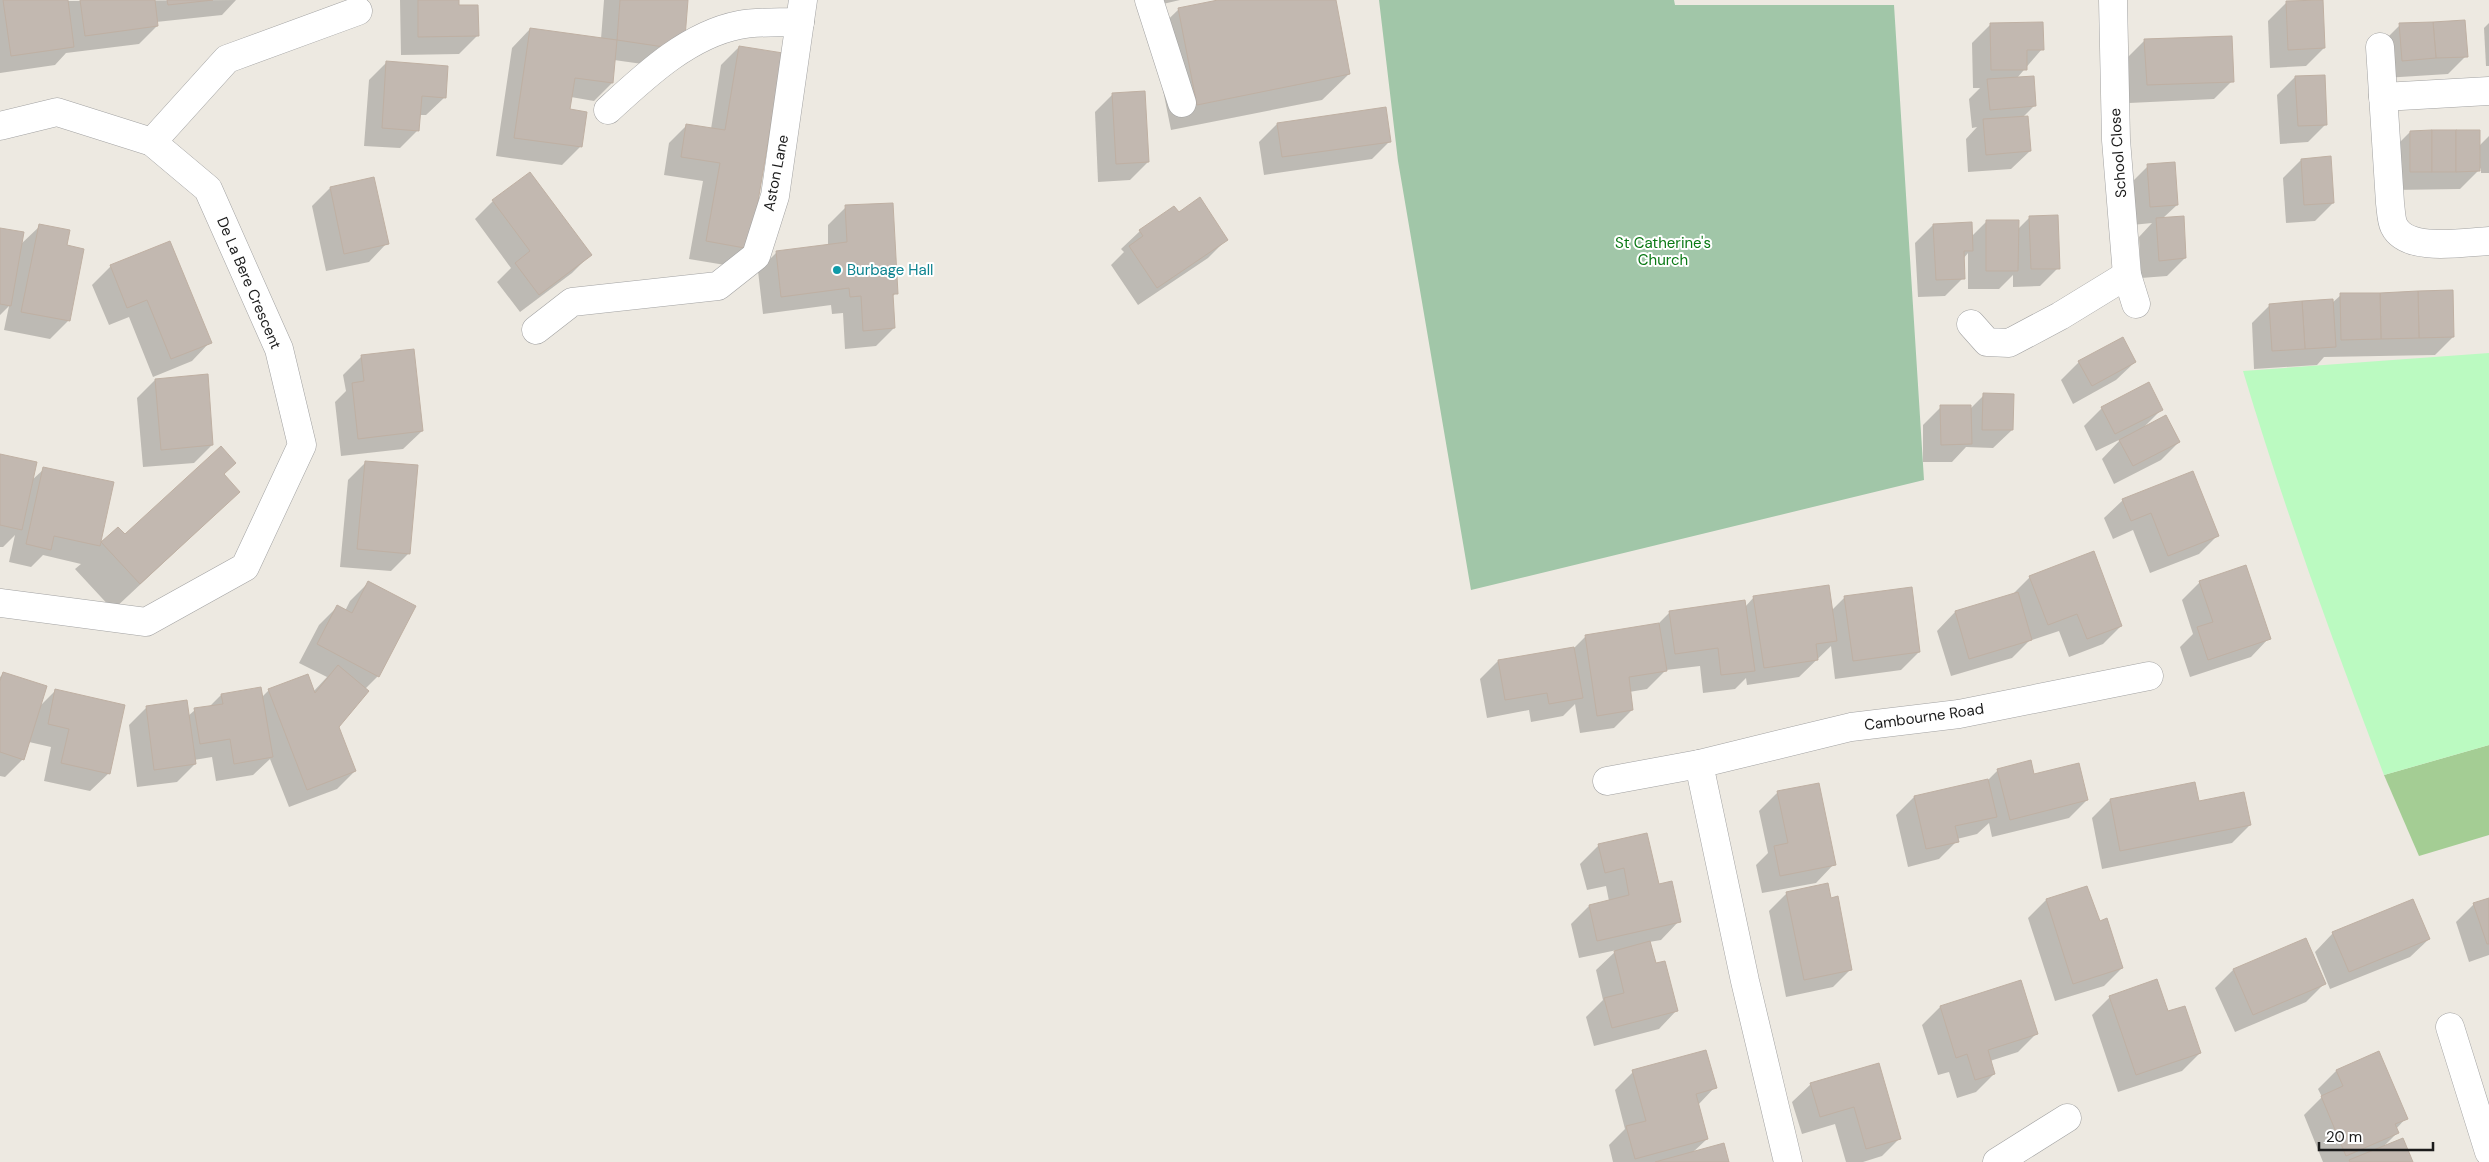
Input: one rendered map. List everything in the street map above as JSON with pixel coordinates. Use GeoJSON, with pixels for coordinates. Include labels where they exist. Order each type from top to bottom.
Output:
{"type":"FeatureCollection","features":[{"type":"Feature","properties":{"kind":"street"},"geometry":{"type":"LineString","coordinates":[[1149,0],[1182,103]]}},
{"type":"Feature","properties":{"kind":"street","name":"School Close"},"geometry":{"type":"LineString","coordinates":[[2113,0],[2116,140],[2128,275],[2136,304]]}},
{"type":"Feature","properties":{"kind":"street"},"geometry":{"type":"LineString","coordinates":[[152,142],[227,59],[358,11]]}},
{"type":"Feature","properties":{"kind":"street"},"geometry":{"type":"LineString","coordinates":[[608,110],[650,72],[716,31],[802,11]]}},
{"type":"Feature","properties":{"kind":"street","name":"Aston Lane"},"geometry":{"type":"LineString","coordinates":[[536,330],[572,302],[718,286],[756,256],[775,196],[802,11]]}},
{"type":"Feature","properties":{"kind":"street"},"geometry":{"type":"LineString","coordinates":[[2380,47],[2390,203],[2394,225],[2400,234],[2409,240],[2426,244],[2489,241]]}},
{"type":"Feature","properties":{"kind":"street"},"geometry":{"type":"LineString","coordinates":[[2383,97],[2489,91]]}},
{"type":"Feature","properties":{"kind":"street","name":"De La Bere Crescent"},"geometry":{"type":"LineString","coordinates":[[0,126],[57,112],[152,142],[208,189],[279,349],[302,445],[245,568],[146,622],[0,603]]}},
{"type":"Feature","properties":{"kind":"street"},"geometry":{"type":"LineString","coordinates":[[1971,324],[1987,342],[2009,343],[2060,316],[2128,275]]}},
{"type":"Feature","properties":{"kind":"street","name":"Cambourne Road"},"geometry":{"type":"LineString","coordinates":[[1606,781],[1699,764],[1851,728],[1958,714],[2149,676]]}},
{"type":"Feature","properties":{"kind":"street"},"geometry":{"type":"LineString","coordinates":[[1699,764],[1745,981],[1788,1162]]}},
{"type":"Feature","properties":{"kind":"street"},"geometry":{"type":"LineString","coordinates":[[2450,1027],[2489,1152]]}},
{"type":"Feature","properties":{"kind":"street"},"geometry":{"type":"LineString","coordinates":[[1997,1162],[2067,1118]]}},
{"type":"Feature","properties":{"kind":"green space","name":"St Catherine's Church"},"geometry":{"type":"Polygon","coordinates":[[[1379,0],[1674,0],[1675,5],[1894,5],[1924,480],[1471,590],[1398,161],[1379,0]]]}},
{"type":"Feature","properties":{"kind":"green space"},"geometry":{"type":"Polygon","coordinates":[[[2489,353],[2489,745],[2384,775],[2310,574],[2275,473],[2243,371],[2489,353]]]}},
{"type":"Feature","properties":{"kind":"green space"},"geometry":{"type":"Polygon","coordinates":[[[2489,745],[2489,835],[2419,856],[2384,775],[2489,745]]]}},
{"type":"Feature","properties":{"kind":"building"},"geometry":{"type":"Polygon","coordinates":[[[3,0],[68,0],[74,47],[11,56],[3,0]]]}},
{"type":"Feature","properties":{"kind":"building"},"geometry":{"type":"Polygon","coordinates":[[[80,0],[155,0],[158,26],[85,36],[80,0]]]}},
{"type":"Feature","properties":{"kind":"building"},"geometry":{"type":"Polygon","coordinates":[[[167,0],[213,0],[168,5],[167,0]]]}},
{"type":"Feature","properties":{"kind":"building"},"geometry":{"type":"Polygon","coordinates":[[[418,0],[459,0],[459,5],[478,5],[479,36],[418,37],[418,0]]]}},
{"type":"Feature","properties":{"kind":"building"},"geometry":{"type":"Polygon","coordinates":[[[620,0],[688,0],[684,50],[617,40],[620,0]]]}},
{"type":"Feature","properties":{"kind":"building"},"geometry":{"type":"Polygon","coordinates":[[[1218,0],[1336,0],[1350,74],[1197,105],[1178,8],[1218,0]]]}},
{"type":"Feature","properties":{"kind":"building"},"geometry":{"type":"Polygon","coordinates":[[[2323,0],[2325,48],[2288,50],[2286,1],[2323,0]]]}},
{"type":"Feature","properties":{"kind":"building"},"geometry":{"type":"Polygon","coordinates":[[[2465,20],[2468,57],[2436,58],[2433,22],[2465,20]]]}},
{"type":"Feature","properties":{"kind":"building"},"geometry":{"type":"Polygon","coordinates":[[[2043,22],[2044,50],[2027,50],[2027,70],[1991,70],[1990,23],[2043,22]]]}},
{"type":"Feature","properties":{"kind":"building"},"geometry":{"type":"Polygon","coordinates":[[[2433,22],[2436,58],[2402,61],[2399,23],[2433,22]]]}},
{"type":"Feature","properties":{"kind":"building"},"geometry":{"type":"Polygon","coordinates":[[[530,28],[617,40],[613,83],[575,78],[570,109],[587,112],[582,147],[514,138],[530,28]]]}},
{"type":"Feature","properties":{"kind":"building"},"geometry":{"type":"Polygon","coordinates":[[[2232,36],[2234,82],[2147,85],[2144,39],[2232,36]]]}},
{"type":"Feature","properties":{"kind":"building"},"geometry":{"type":"Polygon","coordinates":[[[739,46],[783,53],[750,249],[706,241],[720,163],[681,157],[686,124],[725,130],[739,46]]]}},
{"type":"Feature","properties":{"kind":"building"},"geometry":{"type":"Polygon","coordinates":[[[386,61],[448,66],[446,98],[422,96],[419,131],[382,128],[386,61]]]}},
{"type":"Feature","properties":{"kind":"building"},"geometry":{"type":"Polygon","coordinates":[[[2325,75],[2327,125],[2298,126],[2295,76],[2325,75]]]}},
{"type":"Feature","properties":{"kind":"building"},"geometry":{"type":"Polygon","coordinates":[[[2034,76],[2036,106],[1990,110],[1987,79],[2034,76]]]}},
{"type":"Feature","properties":{"kind":"building"},"geometry":{"type":"Polygon","coordinates":[[[1145,91],[1149,162],[1116,164],[1112,93],[1145,91]]]}},
{"type":"Feature","properties":{"kind":"building"},"geometry":{"type":"Polygon","coordinates":[[[1386,107],[1391,142],[1282,157],[1277,123],[1386,107]]]}},
{"type":"Feature","properties":{"kind":"building"},"geometry":{"type":"Polygon","coordinates":[[[2028,116],[2031,151],[1986,155],[1983,119],[2028,116]]]}},
{"type":"Feature","properties":{"kind":"building"},"geometry":{"type":"Polygon","coordinates":[[[2432,130],[2432,172],[2410,172],[2410,131],[2432,130]]]}},
{"type":"Feature","properties":{"kind":"building"},"geometry":{"type":"Polygon","coordinates":[[[2432,130],[2456,130],[2456,172],[2432,172],[2432,130]]]}},
{"type":"Feature","properties":{"kind":"building"},"geometry":{"type":"Polygon","coordinates":[[[2456,130],[2480,130],[2480,171],[2456,172],[2456,130]]]}},
{"type":"Feature","properties":{"kind":"building"},"geometry":{"type":"Polygon","coordinates":[[[2331,156],[2334,203],[2304,205],[2301,159],[2331,156]]]}},
{"type":"Feature","properties":{"kind":"building"},"geometry":{"type":"Polygon","coordinates":[[[2175,162],[2178,205],[2150,207],[2147,164],[2175,162]]]}},
{"type":"Feature","properties":{"kind":"building"},"geometry":{"type":"Polygon","coordinates":[[[530,172],[592,255],[539,295],[515,263],[530,251],[492,200],[530,172]]]}},
{"type":"Feature","properties":{"kind":"building"},"geometry":{"type":"Polygon","coordinates":[[[374,177],[389,244],[344,254],[330,187],[374,177]]]}},
{"type":"Feature","properties":{"kind":"building"},"geometry":{"type":"Polygon","coordinates":[[[1200,197],[1228,240],[1157,288],[1129,246],[1143,236],[1139,230],[1174,206],[1179,212],[1200,197]]]}},
{"type":"Feature","properties":{"kind":"building","name":"Burbage Hall"},"geometry":{"type":"Polygon","coordinates":[[[893,203],[898,294],[893,294],[895,328],[863,331],[861,296],[850,297],[849,288],[781,297],[776,251],[847,242],[845,205],[893,203]]]}},
{"type":"Feature","properties":{"kind":"building"},"geometry":{"type":"Polygon","coordinates":[[[2058,215],[2060,269],[2031,269],[2029,216],[2058,215]]]}},
{"type":"Feature","properties":{"kind":"building"},"geometry":{"type":"Polygon","coordinates":[[[2184,216],[2186,258],[2159,261],[2156,218],[2184,216]]]}},
{"type":"Feature","properties":{"kind":"building"},"geometry":{"type":"Polygon","coordinates":[[[1986,220],[2019,220],[2018,271],[1986,271],[1986,220]]]}},
{"type":"Feature","properties":{"kind":"building"},"geometry":{"type":"Polygon","coordinates":[[[1972,222],[1973,251],[1964,251],[1965,279],[1936,280],[1933,224],[1972,222]]]}},
{"type":"Feature","properties":{"kind":"building"},"geometry":{"type":"Polygon","coordinates":[[[39,224],[70,230],[67,245],[84,249],[70,321],[21,312],[39,224]]]}},
{"type":"Feature","properties":{"kind":"building"},"geometry":{"type":"Polygon","coordinates":[[[0,228],[24,232],[11,306],[0,304],[0,228]]]}},
{"type":"Feature","properties":{"kind":"building"},"geometry":{"type":"Polygon","coordinates":[[[170,241],[212,343],[171,359],[147,300],[127,308],[110,265],[170,241]]]}},
{"type":"Feature","properties":{"kind":"building"},"geometry":{"type":"Polygon","coordinates":[[[2453,290],[2454,337],[2419,338],[2418,291],[2453,290]]]}},
{"type":"Feature","properties":{"kind":"building"},"geometry":{"type":"Polygon","coordinates":[[[2418,291],[2419,338],[2381,339],[2380,293],[2418,291]]]}},
{"type":"Feature","properties":{"kind":"building"},"geometry":{"type":"Polygon","coordinates":[[[2340,293],[2380,293],[2381,339],[2341,340],[2340,293]]]}},
{"type":"Feature","properties":{"kind":"building"},"geometry":{"type":"Polygon","coordinates":[[[2333,299],[2336,347],[2305,349],[2302,301],[2333,299]]]}},
{"type":"Feature","properties":{"kind":"building"},"geometry":{"type":"Polygon","coordinates":[[[2302,301],[2305,349],[2272,351],[2269,304],[2302,301]]]}},
{"type":"Feature","properties":{"kind":"building"},"geometry":{"type":"Polygon","coordinates":[[[2123,337],[2136,362],[2092,386],[2078,361],[2123,337]]]}},
{"type":"Feature","properties":{"kind":"building"},"geometry":{"type":"Polygon","coordinates":[[[414,349],[423,431],[358,439],[352,383],[364,381],[361,355],[414,349]]]}},
{"type":"Feature","properties":{"kind":"building"},"geometry":{"type":"Polygon","coordinates":[[[208,374],[213,445],[161,450],[155,379],[208,374]]]}},
{"type":"Feature","properties":{"kind":"building"},"geometry":{"type":"Polygon","coordinates":[[[2149,382],[2163,410],[2115,434],[2101,407],[2149,382]]]}},
{"type":"Feature","properties":{"kind":"building"},"geometry":{"type":"Polygon","coordinates":[[[1983,393],[2014,394],[2013,430],[1982,430],[1983,393]]]}},
{"type":"Feature","properties":{"kind":"building"},"geometry":{"type":"Polygon","coordinates":[[[1940,405],[1971,405],[1972,444],[1941,445],[1940,405]]]}},
{"type":"Feature","properties":{"kind":"building"},"geometry":{"type":"Polygon","coordinates":[[[2166,415],[2180,442],[2133,466],[2119,440],[2166,415]]]}},
{"type":"Feature","properties":{"kind":"building"},"geometry":{"type":"Polygon","coordinates":[[[221,446],[236,463],[224,474],[240,492],[140,584],[101,542],[118,527],[125,534],[221,446]]]}},
{"type":"Feature","properties":{"kind":"building"},"geometry":{"type":"Polygon","coordinates":[[[0,454],[37,462],[22,530],[0,525],[0,454]]]}},
{"type":"Feature","properties":{"kind":"building"},"geometry":{"type":"Polygon","coordinates":[[[365,461],[418,465],[410,554],[357,549],[365,461]]]}},
{"type":"Feature","properties":{"kind":"building"},"geometry":{"type":"Polygon","coordinates":[[[43,467],[114,482],[100,546],[54,536],[51,550],[26,544],[43,467]]]}},
{"type":"Feature","properties":{"kind":"building"},"geometry":{"type":"Polygon","coordinates":[[[2193,471],[2219,536],[2168,556],[2151,513],[2131,521],[2122,499],[2193,471]]]}},
{"type":"Feature","properties":{"kind":"building"},"geometry":{"type":"Polygon","coordinates":[[[2094,551],[2122,626],[2087,639],[2077,614],[2048,625],[2029,576],[2094,551]]]}},
{"type":"Feature","properties":{"kind":"building"},"geometry":{"type":"Polygon","coordinates":[[[2246,565],[2271,639],[2208,660],[2197,627],[2213,622],[2199,581],[2246,565]]]}},
{"type":"Feature","properties":{"kind":"building"},"geometry":{"type":"Polygon","coordinates":[[[368,581],[416,606],[379,677],[317,644],[337,605],[352,613],[368,581]]]}},
{"type":"Feature","properties":{"kind":"building"},"geometry":{"type":"Polygon","coordinates":[[[1829,585],[1837,641],[1816,644],[1818,660],[1764,668],[1753,596],[1829,585]]]}},
{"type":"Feature","properties":{"kind":"building"},"geometry":{"type":"Polygon","coordinates":[[[1912,587],[1920,652],[1853,661],[1844,596],[1912,587]]]}},
{"type":"Feature","properties":{"kind":"building"},"geometry":{"type":"Polygon","coordinates":[[[2018,592],[2032,640],[1969,659],[1955,611],[2018,592]]]}},
{"type":"Feature","properties":{"kind":"building"},"geometry":{"type":"Polygon","coordinates":[[[1745,600],[1755,671],[1721,675],[1718,648],[1675,654],[1669,611],[1745,600]]]}},
{"type":"Feature","properties":{"kind":"building"},"geometry":{"type":"Polygon","coordinates":[[[1659,623],[1667,671],[1629,677],[1633,710],[1597,716],[1585,635],[1659,623]]]}},
{"type":"Feature","properties":{"kind":"building"},"geometry":{"type":"Polygon","coordinates":[[[1574,647],[1583,698],[1549,704],[1547,693],[1505,700],[1498,660],[1574,647]]]}},
{"type":"Feature","properties":{"kind":"building"},"geometry":{"type":"Polygon","coordinates":[[[338,665],[369,691],[339,727],[356,771],[307,790],[268,689],[308,674],[315,693],[338,665]]]}},
{"type":"Feature","properties":{"kind":"building"},"geometry":{"type":"Polygon","coordinates":[[[3,672],[47,686],[24,760],[0,752],[0,681],[3,672]]]}},
{"type":"Feature","properties":{"kind":"building"},"geometry":{"type":"Polygon","coordinates":[[[261,687],[273,757],[234,764],[230,739],[200,744],[194,708],[223,704],[221,694],[261,687]]]}},
{"type":"Feature","properties":{"kind":"building"},"geometry":{"type":"Polygon","coordinates":[[[55,689],[125,705],[110,774],[61,763],[69,729],[48,724],[55,689]]]}},
{"type":"Feature","properties":{"kind":"building"},"geometry":{"type":"Polygon","coordinates":[[[187,700],[196,764],[154,770],[146,706],[187,700]]]}},
{"type":"Feature","properties":{"kind":"building"},"geometry":{"type":"Polygon","coordinates":[[[2031,760],[2034,774],[2079,763],[2088,800],[2010,820],[1997,769],[2031,760]]]}},
{"type":"Feature","properties":{"kind":"building"},"geometry":{"type":"Polygon","coordinates":[[[1988,779],[1997,817],[1955,826],[1959,842],[1926,849],[1914,796],[1988,779]]]}},
{"type":"Feature","properties":{"kind":"building"},"geometry":{"type":"Polygon","coordinates":[[[2195,782],[2199,801],[2244,792],[2251,825],[2120,851],[2110,799],[2195,782]]]}},
{"type":"Feature","properties":{"kind":"building"},"geometry":{"type":"Polygon","coordinates":[[[1819,783],[1836,865],[1780,876],[1774,846],[1788,843],[1777,791],[1819,783]]]}},
{"type":"Feature","properties":{"kind":"building"},"geometry":{"type":"Polygon","coordinates":[[[1647,833],[1659,884],[1672,881],[1681,922],[1597,941],[1589,905],[1629,895],[1624,868],[1605,873],[1598,844],[1647,833]]]}},
{"type":"Feature","properties":{"kind":"building"},"geometry":{"type":"Polygon","coordinates":[[[1828,883],[1831,898],[1838,896],[1852,970],[1804,980],[1786,892],[1828,883]]]}},
{"type":"Feature","properties":{"kind":"building"},"geometry":{"type":"Polygon","coordinates":[[[2087,886],[2100,921],[2107,918],[2123,968],[2073,984],[2046,899],[2087,886]]]}},
{"type":"Feature","properties":{"kind":"building"},"geometry":{"type":"Polygon","coordinates":[[[2489,898],[2489,944],[2487,944],[2473,903],[2489,898]]]}},
{"type":"Feature","properties":{"kind":"building"},"geometry":{"type":"Polygon","coordinates":[[[2413,899],[2430,939],[2349,972],[2332,932],[2413,899]]]}},
{"type":"Feature","properties":{"kind":"building"},"geometry":{"type":"Polygon","coordinates":[[[2306,938],[2326,984],[2253,1015],[2233,969],[2306,938]]]}},
{"type":"Feature","properties":{"kind":"building"},"geometry":{"type":"Polygon","coordinates":[[[1650,941],[1656,963],[1665,961],[1678,1011],[1612,1028],[1604,998],[1624,993],[1614,951],[1650,941]]]}},
{"type":"Feature","properties":{"kind":"building"},"geometry":{"type":"Polygon","coordinates":[[[2157,979],[2168,1011],[2185,1006],[2201,1053],[2136,1075],[2109,996],[2157,979]]]}},
{"type":"Feature","properties":{"kind":"building"},"geometry":{"type":"Polygon","coordinates":[[[2021,980],[2038,1034],[1988,1050],[1995,1074],[1975,1080],[1967,1054],[1956,1058],[1940,1006],[2021,980]]]}},
{"type":"Feature","properties":{"kind":"building"},"geometry":{"type":"Polygon","coordinates":[[[1706,1050],[1717,1088],[1696,1094],[1708,1139],[1635,1159],[1626,1126],[1646,1121],[1632,1070],[1706,1050]]]}},
{"type":"Feature","properties":{"kind":"building"},"geometry":{"type":"Polygon","coordinates":[[[2379,1051],[2408,1119],[2395,1124],[2399,1133],[2346,1156],[2321,1096],[2343,1086],[2336,1070],[2379,1051]]]}},
{"type":"Feature","properties":{"kind":"building"},"geometry":{"type":"Polygon","coordinates":[[[1879,1063],[1901,1139],[1866,1149],[1854,1107],[1820,1117],[1810,1083],[1879,1063]]]}},
{"type":"Feature","properties":{"kind":"building"},"geometry":{"type":"Polygon","coordinates":[[[2403,1138],[2413,1162],[2350,1162],[2349,1160],[2403,1138]]]}},
{"type":"Feature","properties":{"kind":"building"},"geometry":{"type":"Polygon","coordinates":[[[1724,1143],[1729,1162],[1655,1162],[1724,1143]]]}},
{"type":"Feature","properties":{"kind":"place","name":"Burbage Hall"},"geometry":{"type":"Point","coordinates":[837,270]}}]}
